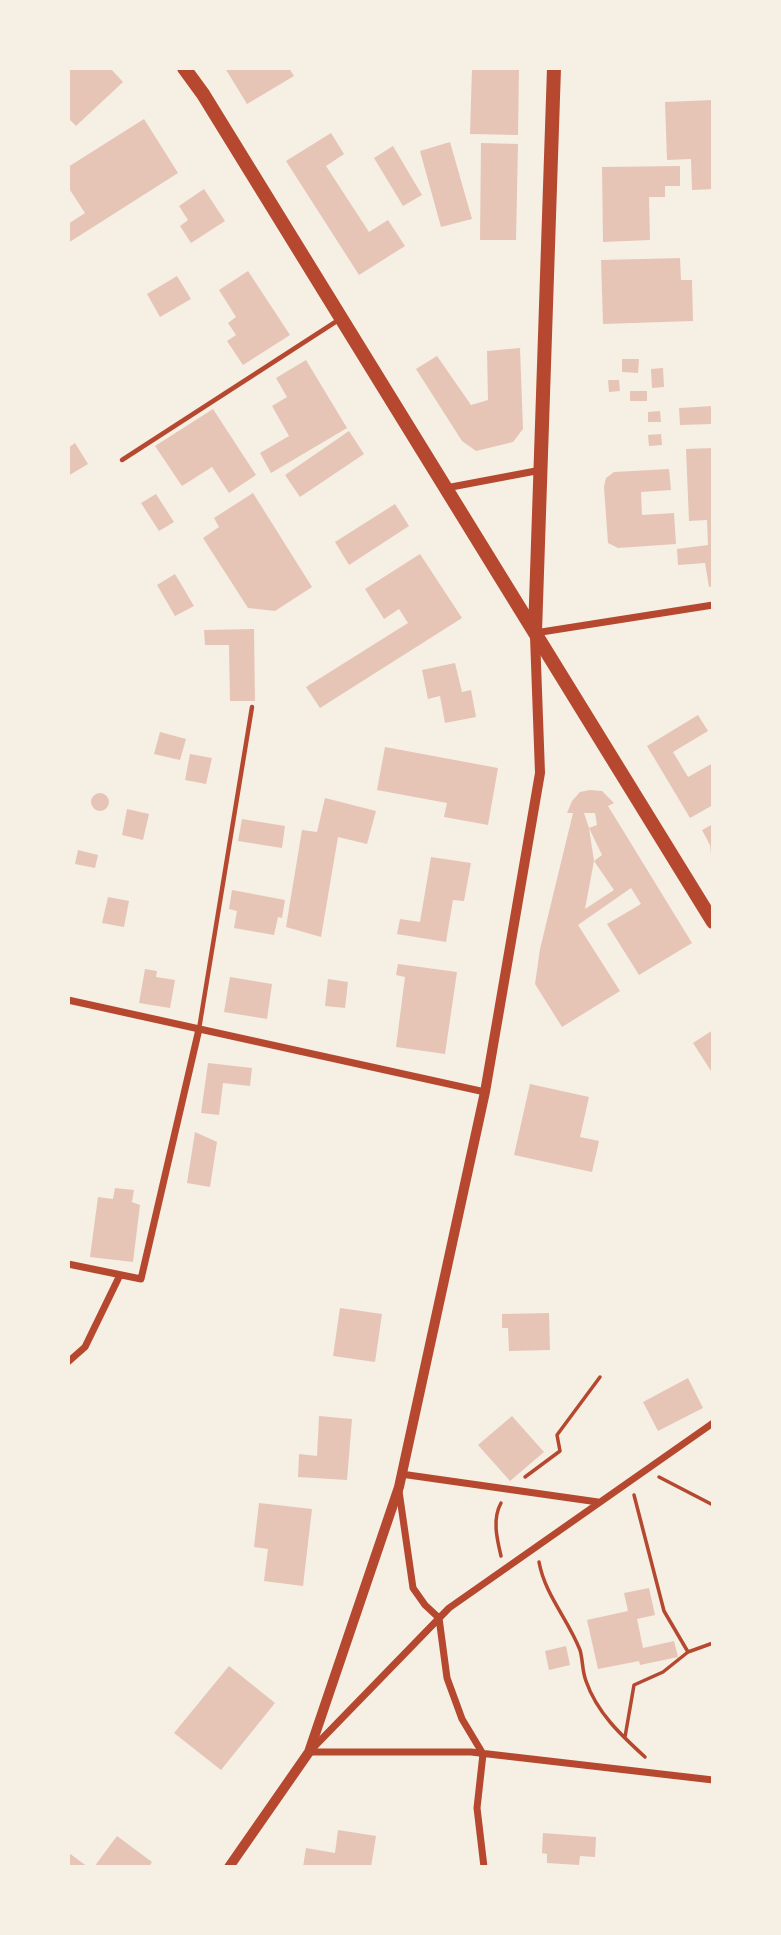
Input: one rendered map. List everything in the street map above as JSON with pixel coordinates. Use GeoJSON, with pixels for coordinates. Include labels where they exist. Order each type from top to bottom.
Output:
{"type":"FeatureCollection","features":[{"type":"Feature","properties":{"kind":"main road"},"geometry":{"type":"LineString","coordinates":[[184,68],[713,922]]}},
{"type":"Feature","properties":{"kind":"main road"},"geometry":{"type":"LineString","coordinates":[[535,633],[554,68]]}},
{"type":"Feature","properties":{"kind":"street"},"geometry":{"type":"LineString","coordinates":[[445,488],[541,470]]}},
{"type":"Feature","properties":{"kind":"street"},"geometry":{"type":"LineString","coordinates":[[309,1752],[399,1487],[485,1092],[540,773],[535,633],[713,606]]}},
{"type":"Feature","properties":{"kind":"street"},"geometry":{"type":"LineString","coordinates":[[68,1000],[485,1092]]}},
{"type":"Feature","properties":{"kind":"street"},"geometry":{"type":"LineString","coordinates":[[68,1264],[141,1279],[199,1029]]}},
{"type":"Feature","properties":{"kind":"street"},"geometry":{"type":"LineString","coordinates":[[68,1362],[85,1347],[120,1275]]}},
{"type":"Feature","properties":{"kind":"street"},"geometry":{"type":"LineString","coordinates":[[229,1867],[309,1752],[449,1608],[713,1423]]}},
{"type":"Feature","properties":{"kind":"street"},"geometry":{"type":"LineString","coordinates":[[401,1474],[599,1502]]}},
{"type":"Feature","properties":{"kind":"street"},"geometry":{"type":"LineString","coordinates":[[399,1487],[413,1588],[439,1618],[447,1678],[462,1719],[482,1754],[477,1808],[484,1867]]}},
{"type":"Feature","properties":{"kind":"street"},"geometry":{"type":"LineString","coordinates":[[309,1752],[482,1754],[713,1780]]}},
{"type":"Feature","properties":{"kind":"lane"},"geometry":{"type":"LineString","coordinates":[[122,460],[340,318]]}},
{"type":"Feature","properties":{"kind":"lane"},"geometry":{"type":"LineString","coordinates":[[199,1029],[252,707]]}},
{"type":"Feature","properties":{"kind":"path"},"geometry":{"type":"LineString","coordinates":[[505,1569],[496,1537],[497,1511],[509,1489],[560,1451],[557,1435],[600,1377]]}},
{"type":"Feature","properties":{"kind":"path"},"geometry":{"type":"LineString","coordinates":[[645,1469],[713,1505]]}},
{"type":"Feature","properties":{"kind":"path"},"geometry":{"type":"LineString","coordinates":[[630,1480],[664,1611],[688,1652]]}},
{"type":"Feature","properties":{"kind":"path"},"geometry":{"type":"LineString","coordinates":[[536,1546],[541,1576],[580,1650],[586,1680],[600,1711],[665,1775]]}},
{"type":"Feature","properties":{"kind":"path"},"geometry":{"type":"LineString","coordinates":[[625,1737],[634,1685],[663,1672],[688,1652],[713,1643]]}},
{"type":"Feature","properties":{"kind":"building"},"geometry":{"type":"Polygon","coordinates":[[[68,68],[110,68],[123,82],[76,126],[68,118],[68,68]]]}},
{"type":"Feature","properties":{"kind":"building"},"geometry":{"type":"Polygon","coordinates":[[[225,68],[289,68],[294,76],[247,104],[225,68]]]}},
{"type":"Feature","properties":{"kind":"building"},"geometry":{"type":"Polygon","coordinates":[[[472,68],[519,68],[518,135],[470,134],[472,68]]]}},
{"type":"Feature","properties":{"kind":"building"},"geometry":{"type":"Polygon","coordinates":[[[713,100],[713,189],[692,190],[691,159],[667,160],[665,102],[713,100]]]}},
{"type":"Feature","properties":{"kind":"building"},"geometry":{"type":"Polygon","coordinates":[[[144,119],[178,173],[68,243],[68,224],[85,213],[68,187],[68,167],[144,119]]]}},
{"type":"Feature","properties":{"kind":"building"},"geometry":{"type":"Polygon","coordinates":[[[331,133],[344,154],[326,166],[369,232],[388,220],[405,246],[359,275],[286,161],[331,133]]]}},
{"type":"Feature","properties":{"kind":"building"},"geometry":{"type":"Polygon","coordinates":[[[450,142],[472,219],[441,227],[420,151],[450,142]]]}},
{"type":"Feature","properties":{"kind":"building"},"geometry":{"type":"Polygon","coordinates":[[[481,143],[518,144],[516,240],[480,240],[481,143]]]}},
{"type":"Feature","properties":{"kind":"building"},"geometry":{"type":"Polygon","coordinates":[[[393,146],[422,195],[403,206],[374,158],[393,146]]]}},
{"type":"Feature","properties":{"kind":"building"},"geometry":{"type":"Polygon","coordinates":[[[680,166],[680,186],[665,186],[665,197],[649,197],[650,240],[603,242],[602,167],[680,166]]]}},
{"type":"Feature","properties":{"kind":"building"},"geometry":{"type":"Polygon","coordinates":[[[204,189],[225,221],[191,243],[180,226],[188,220],[179,206],[204,189]]]}},
{"type":"Feature","properties":{"kind":"building"},"geometry":{"type":"Polygon","coordinates":[[[680,258],[681,280],[692,280],[693,321],[603,324],[601,260],[680,258]]]}},
{"type":"Feature","properties":{"kind":"building"},"geometry":{"type":"Polygon","coordinates":[[[248,271],[290,335],[243,365],[227,341],[236,335],[228,323],[236,317],[219,290],[248,271]]]}},
{"type":"Feature","properties":{"kind":"building"},"geometry":{"type":"Polygon","coordinates":[[[177,276],[191,299],[160,317],[147,294],[177,276]]]}},
{"type":"Feature","properties":{"kind":"building"},"geometry":{"type":"Polygon","coordinates":[[[520,348],[523,429],[513,442],[476,451],[462,441],[416,369],[437,356],[471,405],[488,400],[487,351],[520,348]]]}},
{"type":"Feature","properties":{"kind":"building"},"geometry":{"type":"Polygon","coordinates":[[[622,359],[639,359],[638,373],[622,372],[622,359]]]}},
{"type":"Feature","properties":{"kind":"building"},"geometry":{"type":"Polygon","coordinates":[[[306,360],[347,428],[271,473],[260,453],[289,436],[272,406],[287,397],[276,378],[306,360]]]}},
{"type":"Feature","properties":{"kind":"building"},"geometry":{"type":"Polygon","coordinates":[[[663,368],[664,387],[652,388],[651,369],[663,368]]]}},
{"type":"Feature","properties":{"kind":"building"},"geometry":{"type":"Polygon","coordinates":[[[608,380],[619,380],[620,391],[609,392],[608,380]]]}},
{"type":"Feature","properties":{"kind":"building"},"geometry":{"type":"Polygon","coordinates":[[[630,391],[647,391],[647,401],[630,401],[630,391]]]}},
{"type":"Feature","properties":{"kind":"building"},"geometry":{"type":"Polygon","coordinates":[[[713,406],[713,424],[680,425],[679,408],[713,406]]]}},
{"type":"Feature","properties":{"kind":"building"},"geometry":{"type":"Polygon","coordinates":[[[213,409],[256,475],[229,493],[212,467],[182,486],[155,446],[213,409]]]}},
{"type":"Feature","properties":{"kind":"building"},"geometry":{"type":"Polygon","coordinates":[[[660,411],[661,422],[648,422],[648,412],[660,411]]]}},
{"type":"Feature","properties":{"kind":"building"},"geometry":{"type":"Polygon","coordinates":[[[349,431],[364,454],[300,497],[285,475],[349,431]]]}},
{"type":"Feature","properties":{"kind":"building"},"geometry":{"type":"Polygon","coordinates":[[[661,434],[662,445],[649,446],[648,435],[661,434]]]}},
{"type":"Feature","properties":{"kind":"building"},"geometry":{"type":"Polygon","coordinates":[[[75,443],[88,464],[68,476],[68,448],[75,443]]]}},
{"type":"Feature","properties":{"kind":"building"},"geometry":{"type":"Polygon","coordinates":[[[713,448],[713,586],[709,587],[705,563],[678,565],[677,549],[708,545],[707,520],[689,521],[686,449],[713,448]]]}},
{"type":"Feature","properties":{"kind":"building"},"geometry":{"type":"Polygon","coordinates":[[[669,469],[671,490],[641,492],[642,515],[674,513],[676,544],[618,548],[608,543],[604,487],[606,478],[614,472],[669,469]]]}},
{"type":"Feature","properties":{"kind":"building"},"geometry":{"type":"Polygon","coordinates":[[[253,493],[312,587],[275,611],[248,608],[203,538],[219,527],[214,518],[253,493]]]}},
{"type":"Feature","properties":{"kind":"building"},"geometry":{"type":"Polygon","coordinates":[[[156,494],[174,522],[159,531],[141,503],[156,494]]]}},
{"type":"Feature","properties":{"kind":"building"},"geometry":{"type":"Polygon","coordinates":[[[395,504],[409,526],[349,565],[335,542],[395,504]]]}},
{"type":"Feature","properties":{"kind":"building"},"geometry":{"type":"Polygon","coordinates":[[[420,554],[462,618],[320,708],[306,687],[408,623],[399,609],[384,619],[365,589],[420,554]]]}},
{"type":"Feature","properties":{"kind":"building"},"geometry":{"type":"Polygon","coordinates":[[[175,574],[194,606],[175,616],[157,585],[175,574]]]}},
{"type":"Feature","properties":{"kind":"building"},"geometry":{"type":"Polygon","coordinates":[[[254,629],[255,701],[230,701],[229,645],[205,645],[204,630],[254,629]]]}},
{"type":"Feature","properties":{"kind":"building"},"geometry":{"type":"Polygon","coordinates":[[[455,663],[462,692],[471,690],[476,717],[445,723],[440,696],[428,699],[422,670],[455,663]]]}},
{"type":"Feature","properties":{"kind":"building"},"geometry":{"type":"Polygon","coordinates":[[[698,715],[708,731],[673,752],[688,777],[713,763],[713,805],[690,818],[647,746],[698,715]]]}},
{"type":"Feature","properties":{"kind":"building"},"geometry":{"type":"Polygon","coordinates":[[[160,732],[186,739],[180,760],[154,754],[160,732]]]}},
{"type":"Feature","properties":{"kind":"building"},"geometry":{"type":"Polygon","coordinates":[[[385,747],[498,768],[488,825],[444,817],[447,803],[377,790],[385,747]]]}},
{"type":"Feature","properties":{"kind":"building"},"geometry":{"type":"Polygon","coordinates":[[[190,754],[212,758],[206,784],[185,780],[190,754]]]}},
{"type":"Feature","properties":{"kind":"building"},"geometry":{"type":"Polygon","coordinates":[[[602,791],[614,803],[608,806],[692,943],[639,975],[607,924],[641,904],[631,888],[578,925],[620,991],[562,1027],[535,984],[540,949],[573,813],[567,813],[580,792],[602,791]],[[584,813],[589,828],[597,825],[595,813],[584,813]],[[589,828],[594,861],[602,855],[589,828]],[[594,861],[585,909],[614,890],[594,861]]]}},
{"type":"Feature","properties":{"kind":"building"},"geometry":{"type":"Polygon","coordinates":[[[100,793],[106,796],[109,802],[106,808],[100,811],[94,808],[91,802],[94,796],[100,793]]]}},
{"type":"Feature","properties":{"kind":"building"},"geometry":{"type":"Polygon","coordinates":[[[325,798],[376,811],[367,844],[338,837],[321,937],[286,927],[302,830],[317,832],[325,798]]]}},
{"type":"Feature","properties":{"kind":"building"},"geometry":{"type":"Polygon","coordinates":[[[127,809],[149,814],[143,840],[122,835],[127,809]]]}},
{"type":"Feature","properties":{"kind":"building"},"geometry":{"type":"Polygon","coordinates":[[[242,819],[285,826],[282,848],[238,841],[242,819]]]}},
{"type":"Feature","properties":{"kind":"building"},"geometry":{"type":"Polygon","coordinates":[[[713,824],[711,854],[710,845],[702,830],[713,824]]]}},
{"type":"Feature","properties":{"kind":"building"},"geometry":{"type":"Polygon","coordinates":[[[78,850],[98,855],[95,868],[75,864],[78,850]]]}},
{"type":"Feature","properties":{"kind":"building"},"geometry":{"type":"Polygon","coordinates":[[[431,857],[471,863],[464,901],[453,900],[446,942],[397,934],[400,919],[420,922],[431,857]]]}},
{"type":"Feature","properties":{"kind":"building"},"geometry":{"type":"Polygon","coordinates":[[[232,890],[285,900],[282,918],[278,917],[274,935],[234,928],[237,911],[229,909],[232,890]]]}},
{"type":"Feature","properties":{"kind":"building"},"geometry":{"type":"Polygon","coordinates":[[[108,897],[129,901],[124,927],[102,923],[108,897]]]}},
{"type":"Feature","properties":{"kind":"building"},"geometry":{"type":"Polygon","coordinates":[[[398,964],[457,972],[445,1054],[396,1047],[405,977],[396,975],[398,964]]]}},
{"type":"Feature","properties":{"kind":"building"},"geometry":{"type":"Polygon","coordinates":[[[145,969],[157,971],[156,977],[175,980],[170,1008],[139,1003],[145,969]]]}},
{"type":"Feature","properties":{"kind":"building"},"geometry":{"type":"Polygon","coordinates":[[[230,977],[272,984],[267,1019],[224,1012],[230,977]]]}},
{"type":"Feature","properties":{"kind":"building"},"geometry":{"type":"Polygon","coordinates":[[[328,979],[348,982],[345,1008],[325,1006],[328,979]]]}},
{"type":"Feature","properties":{"kind":"building"},"geometry":{"type":"Polygon","coordinates":[[[713,1030],[713,1074],[693,1043],[713,1030]]]}},
{"type":"Feature","properties":{"kind":"building"},"geometry":{"type":"Polygon","coordinates":[[[208,1063],[252,1068],[250,1086],[223,1083],[219,1115],[201,1113],[208,1063]]]}},
{"type":"Feature","properties":{"kind":"building"},"geometry":{"type":"Polygon","coordinates":[[[530,1084],[589,1097],[580,1137],[599,1141],[592,1172],[514,1155],[530,1084]]]}},
{"type":"Feature","properties":{"kind":"building"},"geometry":{"type":"Polygon","coordinates":[[[195,1132],[217,1142],[210,1187],[187,1183],[195,1132]]]}},
{"type":"Feature","properties":{"kind":"building"},"geometry":{"type":"Polygon","coordinates":[[[115,1188],[134,1190],[132,1202],[140,1205],[133,1262],[90,1257],[98,1197],[113,1199],[115,1188]]]}},
{"type":"Feature","properties":{"kind":"building"},"geometry":{"type":"Polygon","coordinates":[[[340,1308],[382,1314],[375,1362],[333,1356],[340,1308]]]}},
{"type":"Feature","properties":{"kind":"building"},"geometry":{"type":"Polygon","coordinates":[[[549,1313],[550,1350],[509,1351],[508,1328],[502,1328],[502,1314],[549,1313]]]}},
{"type":"Feature","properties":{"kind":"building"},"geometry":{"type":"Polygon","coordinates":[[[688,1378],[703,1408],[658,1431],[643,1402],[688,1378]]]}},
{"type":"Feature","properties":{"kind":"building"},"geometry":{"type":"Polygon","coordinates":[[[319,1416],[352,1419],[347,1480],[298,1477],[299,1454],[317,1456],[319,1416]]]}},
{"type":"Feature","properties":{"kind":"building"},"geometry":{"type":"Polygon","coordinates":[[[512,1416],[544,1452],[510,1481],[478,1445],[512,1416]]]}},
{"type":"Feature","properties":{"kind":"building"},"geometry":{"type":"Polygon","coordinates":[[[259,1503],[312,1509],[303,1586],[264,1581],[268,1549],[254,1547],[259,1503]]]}},
{"type":"Feature","properties":{"kind":"building"},"geometry":{"type":"Polygon","coordinates":[[[649,1588],[655,1615],[637,1619],[643,1648],[674,1641],[678,1657],[640,1665],[639,1661],[598,1669],[587,1620],[628,1611],[624,1593],[649,1588]]]}},
{"type":"Feature","properties":{"kind":"building"},"geometry":{"type":"Polygon","coordinates":[[[566,1646],[570,1665],[549,1670],[545,1651],[566,1646]]]}},
{"type":"Feature","properties":{"kind":"building"},"geometry":{"type":"Polygon","coordinates":[[[229,1666],[275,1703],[221,1770],[174,1733],[229,1666]]]}},
{"type":"Feature","properties":{"kind":"building"},"geometry":{"type":"Polygon","coordinates":[[[338,1830],[376,1836],[371,1867],[303,1867],[306,1848],[335,1853],[338,1830]]]}},
{"type":"Feature","properties":{"kind":"building"},"geometry":{"type":"Polygon","coordinates":[[[543,1833],[596,1837],[595,1857],[580,1856],[579,1865],[547,1863],[547,1854],[542,1853],[543,1833]]]}},
{"type":"Feature","properties":{"kind":"building"},"geometry":{"type":"Polygon","coordinates":[[[117,1836],[152,1862],[149,1867],[94,1867],[117,1836]]]}},
{"type":"Feature","properties":{"kind":"building"},"geometry":{"type":"Polygon","coordinates":[[[69,1853],[88,1867],[68,1867],[69,1853]]]}}]}
